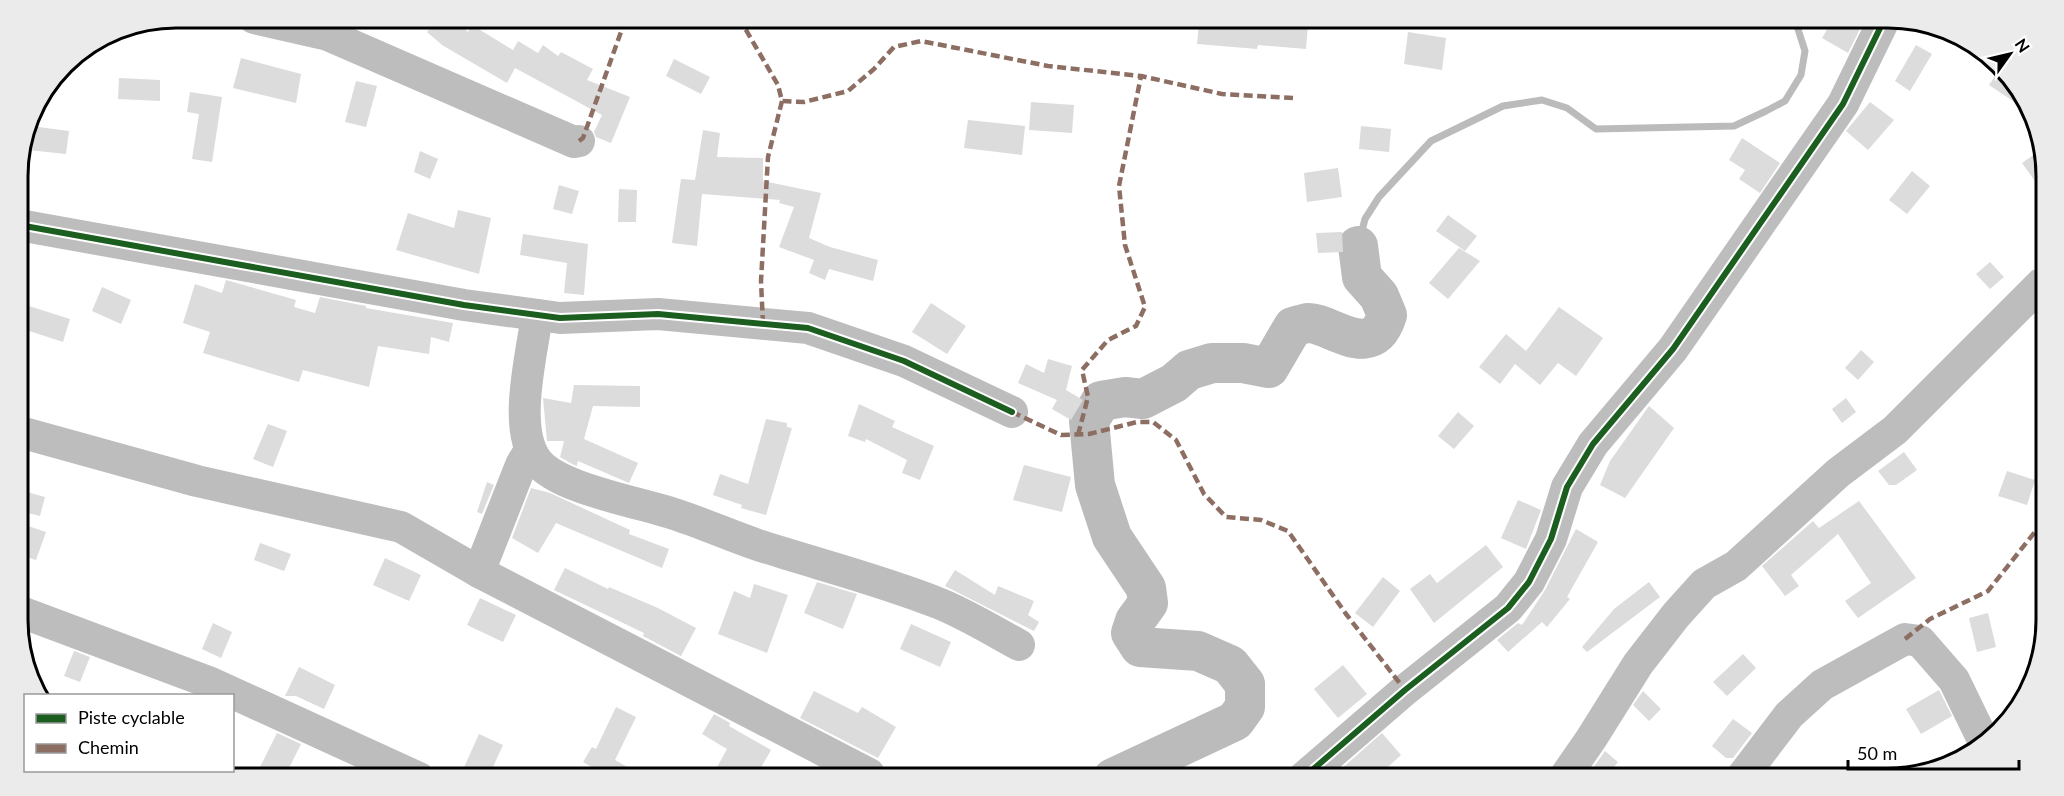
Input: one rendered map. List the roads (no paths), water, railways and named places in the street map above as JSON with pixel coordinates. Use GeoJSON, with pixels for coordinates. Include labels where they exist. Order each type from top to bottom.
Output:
{"type":"FeatureCollection","features":[{"type":"Feature","properties":{"kind":"street"},"geometry":{"type":"LineString","coordinates":[[297,28],[327,35],[574,142],[579,141]]}},
{"type":"Feature","properties":{"kind":"street"},"geometry":{"type":"LineString","coordinates":[[1315,767],[1405,690],[1508,608],[1529,582],[1551,539],[1567,487],[1588,453],[1673,349],[1844,104],[1880,28]]}},
{"type":"Feature","properties":{"kind":"street"},"geometry":{"type":"LineString","coordinates":[[29,227],[464,305],[560,318],[658,314],[808,328],[904,361],[1012,412]]}},
{"type":"Feature","properties":{"kind":"street"},"geometry":{"type":"LineString","coordinates":[[1572,767],[1592,739],[1638,664],[1676,615],[1704,584],[1736,566],[1838,473],[1894,430],[2036,289]]}},
{"type":"Feature","properties":{"kind":"street"},"geometry":{"type":"LineString","coordinates":[[537,315],[525,407],[530,450],[548,473],[678,515],[760,545],[858,574],[938,603],[1019,645]]}},
{"type":"Feature","properties":{"kind":"street"},"geometry":{"type":"LineString","coordinates":[[28,434],[197,481],[389,522],[479,572],[857,768]]}},
{"type":"Feature","properties":{"kind":"street"},"geometry":{"type":"LineString","coordinates":[[479,572],[521,465],[530,450]]}},
{"type":"Feature","properties":{"kind":"street"},"geometry":{"type":"LineString","coordinates":[[28,615],[211,683],[397,768]]}},
{"type":"Feature","properties":{"kind":"street"},"geometry":{"type":"LineString","coordinates":[[1749,767],[1789,715],[1822,685],[1905,639],[1920,641],[1954,680],[1980,735]]}},
{"type":"Feature","properties":{"kind":"waterway"},"geometry":{"type":"LineString","coordinates":[[1358,246],[1365,219],[1379,197],[1431,141],[1503,106],[1542,100],[1567,108],[1596,129],[1734,126],[1785,101],[1801,75],[1805,51],[1798,28]]}},
{"type":"Feature","properties":{"kind":"waterway"},"geometry":{"type":"LineString","coordinates":[[1136,767],[1235,721],[1245,707],[1245,684],[1230,665],[1198,651],[1140,647],[1131,633],[1135,621],[1148,603],[1146,588],[1112,537],[1095,485],[1089,421],[1101,401],[1125,397],[1143,399],[1174,383],[1189,370],[1212,363],[1243,363],[1269,368],[1293,327],[1301,324],[1317,324],[1350,337],[1361,339],[1372,337],[1380,329],[1387,315],[1379,296],[1362,277],[1358,246]]}}]}
